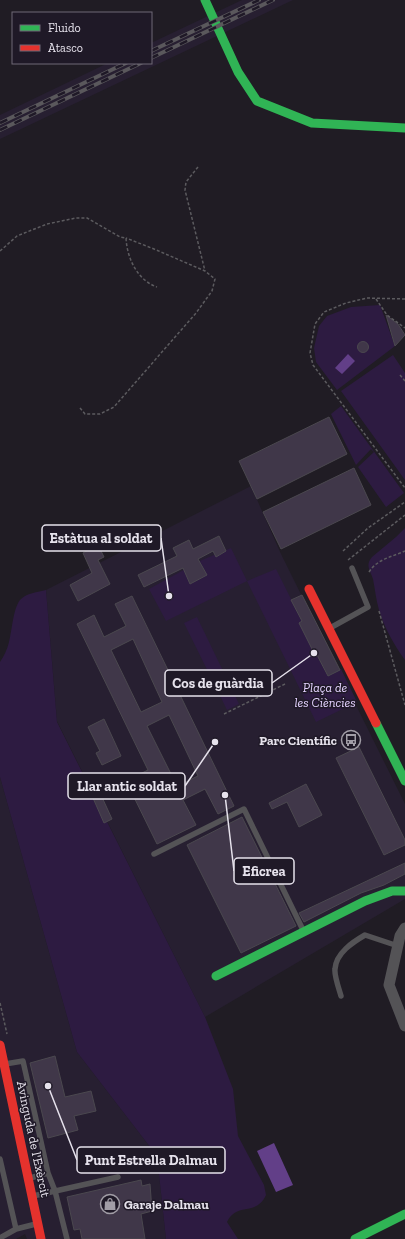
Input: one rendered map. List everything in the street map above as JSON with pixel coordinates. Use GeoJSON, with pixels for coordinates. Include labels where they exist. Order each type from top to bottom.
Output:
{"type":"FeatureCollection","features":[{"type":"Feature","properties":{"kind":"street"},"geometry":{"type":"LineString","coordinates":[[205,0],[238,72],[257,101],[312,123],[405,128]]}},
{"type":"Feature","properties":{"kind":"street"},"geometry":{"type":"LineString","coordinates":[[309,589],[330,628],[405,781]]}},
{"type":"Feature","properties":{"kind":"street"},"geometry":{"type":"LineString","coordinates":[[216,976],[383,893],[405,891]]}},
{"type":"Feature","properties":{"kind":"street"},"geometry":{"type":"LineString","coordinates":[[405,928],[400,936],[389,985],[405,1026]]}},
{"type":"Feature","properties":{"kind":"street","name":"Avinguda de l'Exèrcit"},"geometry":{"type":"LineString","coordinates":[[0,1047],[7,1089],[29,1178],[42,1239]]}},
{"type":"Feature","properties":{"kind":"street"},"geometry":{"type":"LineString","coordinates":[[355,1239],[405,1214]]}},
{"type":"Feature","properties":{"kind":"lane"},"geometry":{"type":"LineString","coordinates":[[330,628],[368,607],[352,568]]}},
{"type":"Feature","properties":{"kind":"lane"},"geometry":{"type":"LineString","coordinates":[[154,854],[244,809],[304,931]]}},
{"type":"Feature","properties":{"kind":"lane"},"geometry":{"type":"LineString","coordinates":[[341,996],[334,969],[338,958],[350,944],[365,935],[398,946]]}},
{"type":"Feature","properties":{"kind":"lane"},"geometry":{"type":"LineString","coordinates":[[4,1064],[23,1061],[48,1173],[55,1191],[67,1239]]}},
{"type":"Feature","properties":{"kind":"lane"},"geometry":{"type":"LineString","coordinates":[[0,1159],[16,1229]]}},
{"type":"Feature","properties":{"kind":"lane"},"geometry":{"type":"LineString","coordinates":[[29,1178],[48,1173]]}},
{"type":"Feature","properties":{"kind":"lane"},"geometry":{"type":"LineString","coordinates":[[33,1196],[118,1177]]}},
{"type":"Feature","properties":{"kind":"lane"},"geometry":{"type":"LineString","coordinates":[[0,1238],[16,1229],[38,1223]]}},
{"type":"Feature","properties":{"kind":"path"},"geometry":{"type":"LineString","coordinates":[[198,167],[186,182],[185,190],[205,271]]}},
{"type":"Feature","properties":{"kind":"path"},"geometry":{"type":"LineString","coordinates":[[0,251],[17,236],[47,224],[76,218],[87,218],[120,236],[154,248],[205,271],[215,279],[212,291],[196,313],[114,407],[100,414],[85,414],[80,408]]}},
{"type":"Feature","properties":{"kind":"path"},"geometry":{"type":"LineString","coordinates":[[126,238],[127,249],[138,273],[148,284],[156,287]]}},
{"type":"Feature","properties":{"kind":"path"},"geometry":{"type":"LineString","coordinates":[[405,300],[367,298],[346,303],[324,312],[315,324],[310,353],[313,365],[405,488]]}},
{"type":"Feature","properties":{"kind":"path"},"geometry":{"type":"LineString","coordinates":[[376,299],[387,315],[405,328]]}},
{"type":"Feature","properties":{"kind":"path"},"geometry":{"type":"LineString","coordinates":[[400,375],[405,381]]}},
{"type":"Feature","properties":{"kind":"path"},"geometry":{"type":"LineString","coordinates":[[343,551],[368,528],[405,502]]}},
{"type":"Feature","properties":{"kind":"path"},"geometry":{"type":"LineString","coordinates":[[348,560],[405,515]]}},
{"type":"Feature","properties":{"kind":"path"},"geometry":{"type":"LineString","coordinates":[[369,572],[372,566],[378,561],[396,556],[405,551]]}},
{"type":"Feature","properties":{"kind":"path"},"geometry":{"type":"LineString","coordinates":[[379,611],[405,705]]}},
{"type":"Feature","properties":{"kind":"path"},"geometry":{"type":"LineString","coordinates":[[224,714],[285,684]]}},
{"type":"Feature","properties":{"kind":"shaded area"},"geometry":{"type":"Polygon","coordinates":[[[242,0],[293,0],[0,139],[0,115],[106,64],[152,64],[152,43],[242,0]]]}},
{"type":"Feature","properties":{"kind":"shaded area"},"geometry":{"type":"Polygon","coordinates":[[[348,354],[355,361],[342,374],[335,368],[348,354]]]}},
{"type":"Feature","properties":{"kind":"shaded area"},"geometry":{"type":"Polygon","coordinates":[[[251,486],[281,554],[405,804],[405,899],[205,1017],[57,721],[46,590],[251,486]]]}},
{"type":"Feature","properties":{"kind":"shaded area"},"geometry":{"type":"Polygon","coordinates":[[[0,777],[77,1052],[157,1156],[166,1239],[27,1239],[25,1234],[16,1239],[0,1239],[0,777]]]}},
{"type":"Feature","properties":{"kind":"shaded area"},"geometry":{"type":"Polygon","coordinates":[[[274,1143],[293,1185],[276,1192],[257,1151],[274,1143]]]}},
{"type":"Feature","properties":{"kind":"green space"},"geometry":{"type":"Polygon","coordinates":[[[380,305],[395,346],[337,390],[316,362],[314,348],[319,326],[327,316],[351,307],[380,305]]]}},
{"type":"Feature","properties":{"kind":"green space"},"geometry":{"type":"Polygon","coordinates":[[[393,355],[405,373],[405,480],[341,391],[393,355]]]}},
{"type":"Feature","properties":{"kind":"green space"},"geometry":{"type":"Polygon","coordinates":[[[341,406],[404,493],[386,507],[358,467],[374,452],[371,449],[356,465],[331,414],[341,406]]]}},
{"type":"Feature","properties":{"kind":"green space"},"geometry":{"type":"Polygon","coordinates":[[[405,528],[405,660],[390,636],[381,616],[373,579],[368,565],[372,557],[405,528]]]}},
{"type":"Feature","properties":{"kind":"green space"},"geometry":{"type":"Polygon","coordinates":[[[231,548],[247,581],[166,621],[149,589],[202,560],[231,548]]]}},
{"type":"Feature","properties":{"kind":"green space","name":"Plaça de les Ciències"},"geometry":{"type":"Polygon","coordinates":[[[276,569],[302,621],[300,623],[328,676],[341,669],[357,702],[316,722],[247,581],[276,569]]]}},
{"type":"Feature","properties":{"kind":"green space"},"geometry":{"type":"Polygon","coordinates":[[[46,590],[57,722],[205,1017],[233,1089],[238,1136],[264,1185],[266,1195],[262,1202],[252,1208],[236,1212],[227,1222],[238,1239],[166,1239],[157,1156],[77,1052],[0,777],[0,662],[8,645],[14,614],[20,600],[29,594],[46,590]]]}},
{"type":"Feature","properties":{"kind":"green space"},"geometry":{"type":"Polygon","coordinates":[[[197,617],[239,704],[227,710],[184,623],[197,617]]]}},
{"type":"Feature","properties":{"kind":"building"},"geometry":{"type":"Polygon","coordinates":[[[386,315],[398,324],[405,335],[395,346],[386,315]]]}},
{"type":"Feature","properties":{"kind":"building"},"geometry":{"type":"Polygon","coordinates":[[[361,342],[365,342],[367,343],[367,351],[361,352],[358,349],[358,345],[361,342]]]}},
{"type":"Feature","properties":{"kind":"building"},"geometry":{"type":"Polygon","coordinates":[[[329,417],[347,454],[257,499],[239,461],[329,417]]]}},
{"type":"Feature","properties":{"kind":"building"},"geometry":{"type":"Polygon","coordinates":[[[354,468],[371,505],[281,549],[263,512],[354,468]]]}},
{"type":"Feature","properties":{"kind":"building"},"geometry":{"type":"Polygon","coordinates":[[[219,536],[226,551],[216,557],[213,551],[198,559],[207,575],[190,584],[183,568],[144,587],[138,575],[177,556],[173,548],[189,540],[193,549],[219,536]]]}},
{"type":"Feature","properties":{"kind":"building"},"geometry":{"type":"Polygon","coordinates":[[[98,545],[104,557],[98,560],[110,584],[78,601],[70,585],[92,573],[83,553],[98,545]]]}},
{"type":"Feature","properties":{"kind":"building"},"geometry":{"type":"Polygon","coordinates":[[[302,595],[340,670],[328,676],[317,655],[315,655],[299,623],[302,621],[291,600],[302,595]]]}},
{"type":"Feature","properties":{"kind":"building"},"geometry":{"type":"Polygon","coordinates":[[[132,596],[234,806],[218,814],[205,789],[183,800],[196,825],[157,844],[126,781],[148,770],[77,624],[94,615],[104,637],[126,626],[115,604],[132,596]],[[133,639],[111,650],[141,712],[162,702],[133,639]],[[169,715],[147,726],[177,786],[198,776],[169,715]]]}},
{"type":"Feature","properties":{"kind":"building"},"geometry":{"type":"Polygon","coordinates":[[[104,719],[121,756],[102,765],[96,753],[100,751],[88,727],[104,719]]]}},
{"type":"Feature","properties":{"kind":"building"},"geometry":{"type":"Polygon","coordinates":[[[359,747],[405,840],[405,845],[384,855],[336,758],[359,747]]]}},
{"type":"Feature","properties":{"kind":"building"},"geometry":{"type":"Polygon","coordinates":[[[306,784],[322,815],[299,827],[287,802],[272,809],[269,803],[306,784]]]}},
{"type":"Feature","properties":{"kind":"building"},"geometry":{"type":"Polygon","coordinates":[[[101,795],[112,819],[104,823],[93,798],[101,795]]]}},
{"type":"Feature","properties":{"kind":"building"},"geometry":{"type":"Polygon","coordinates":[[[242,817],[296,926],[241,953],[187,845],[242,817]]]}},
{"type":"Feature","properties":{"kind":"building"},"geometry":{"type":"Polygon","coordinates":[[[405,863],[405,874],[384,885],[361,893],[304,922],[299,913],[405,863]]]}},
{"type":"Feature","properties":{"kind":"building"},"geometry":{"type":"Polygon","coordinates":[[[55,1056],[65,1097],[91,1091],[96,1111],[74,1116],[78,1130],[48,1138],[30,1063],[55,1056]]]}},
{"type":"Feature","properties":{"kind":"building","name":"Garaje Dalmau"},"geometry":{"type":"Polygon","coordinates":[[[141,1180],[142,1186],[150,1184],[152,1211],[141,1214],[145,1239],[82,1239],[80,1229],[74,1230],[67,1197],[141,1180]]]}},
{"type":"Feature","properties":{"kind":"railway"},"geometry":{"type":"LineString","coordinates":[[152,51],[259,0]]}},
{"type":"Feature","properties":{"kind":"railway"},"geometry":{"type":"LineString","coordinates":[[152,58],[273,0]]}},
{"type":"Feature","properties":{"kind":"railway"},"geometry":{"type":"LineString","coordinates":[[0,123],[124,64]]}},
{"type":"Feature","properties":{"kind":"railway"},"geometry":{"type":"LineString","coordinates":[[0,130],[139,64]]}},
{"type":"Feature","properties":{"kind":"traffic: fast"},"geometry":{"type":"LineString","coordinates":[[205,0],[238,72],[257,101],[312,123],[405,128]]}},
{"type":"Feature","properties":{"kind":"traffic: fast"},"geometry":{"type":"LineString","coordinates":[[376,723],[405,781]]}},
{"type":"Feature","properties":{"kind":"traffic: fast"},"geometry":{"type":"LineString","coordinates":[[216,976],[365,901],[392,891],[405,891]]}},
{"type":"Feature","properties":{"kind":"traffic: fast"},"geometry":{"type":"LineString","coordinates":[[355,1239],[405,1214]]}},
{"type":"Feature","properties":{"kind":"traffic: jam"},"geometry":{"type":"LineString","coordinates":[[309,589],[376,723]]}},
{"type":"Feature","properties":{"kind":"traffic: jam"},"geometry":{"type":"LineString","coordinates":[[0,1045],[41,1239]]}},
{"type":"Feature","properties":{"kind":"place","name":"Estàtua al soldat"},"geometry":{"type":"Point","coordinates":[169,596]}},
{"type":"Feature","properties":{"kind":"place","name":"Cos de guàrdia"},"geometry":{"type":"Point","coordinates":[314,653]}},
{"type":"Feature","properties":{"kind":"place","name":"Parc Científic"},"geometry":{"type":"Point","coordinates":[351,740]}},
{"type":"Feature","properties":{"kind":"place","name":"Llar antic soldat"},"geometry":{"type":"Point","coordinates":[215,742]}},
{"type":"Feature","properties":{"kind":"place","name":"Eficrea"},"geometry":{"type":"Point","coordinates":[225,795]}},
{"type":"Feature","properties":{"kind":"place","name":"Punt Estrella Dalmau"},"geometry":{"type":"Point","coordinates":[48,1086]}},
{"type":"Feature","properties":{"kind":"place","name":"Garaje Dalmau"},"geometry":{"type":"Point","coordinates":[110,1204]}}]}
